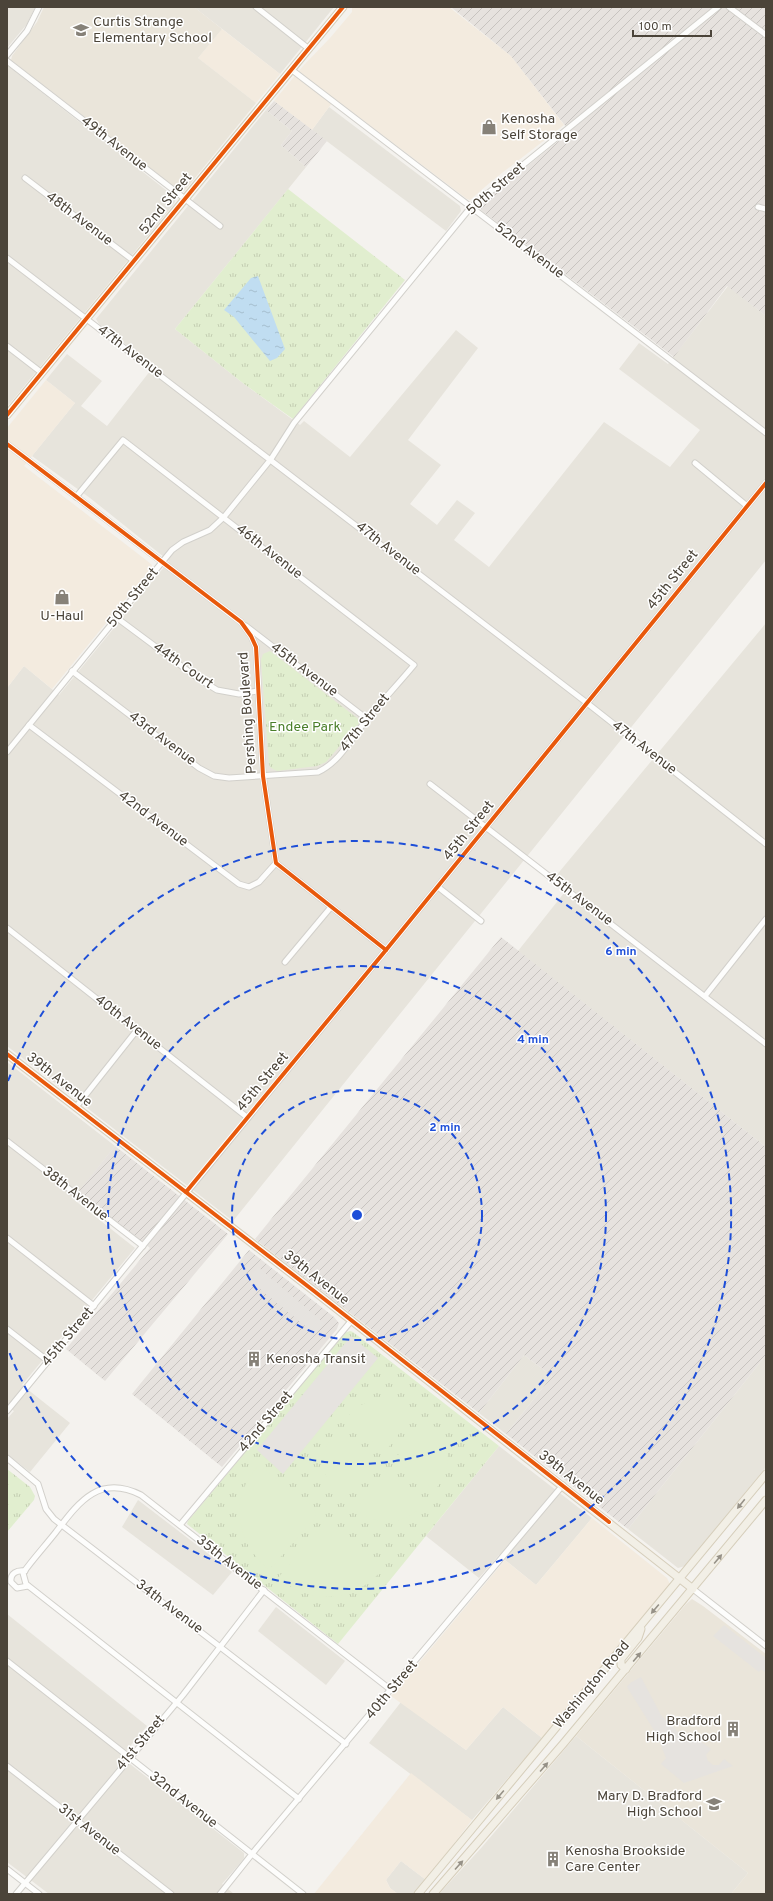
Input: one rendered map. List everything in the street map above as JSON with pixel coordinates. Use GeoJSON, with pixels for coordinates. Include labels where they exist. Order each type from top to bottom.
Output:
{"type":"FeatureCollection","features":[{"type":"Feature","properties":{"kind":"main road","name":"52nd Street"},"geometry":{"type":"LineString","coordinates":[[7,415],[344,7]]}},
{"type":"Feature","properties":{"kind":"main road","name":"39th Avenue"},"geometry":{"type":"LineString","coordinates":[[7,1054],[352,1320],[693,1589]]}},
{"type":"Feature","properties":{"kind":"main road","name":"Washington Road"},"geometry":{"type":"LineString","coordinates":[[418,1894],[766,1474]]}},
{"type":"Feature","properties":{"kind":"main road","name":"Washington Road"},"geometry":{"type":"LineString","coordinates":[[433,1894],[524,1791],[766,1500]]}},
{"type":"Feature","properties":{"kind":"main road"},"geometry":{"type":"LineString","coordinates":[[626,1669],[621,1665],[621,1659],[638,1638],[642,1625]]}},
{"type":"Feature","properties":{"kind":"street"},"geometry":{"type":"LineString","coordinates":[[7,55],[26,31],[39,7]]}},
{"type":"Feature","properties":{"kind":"street"},"geometry":{"type":"LineString","coordinates":[[256,7],[309,49]]}},
{"type":"Feature","properties":{"kind":"street","name":"50th Street"},"geometry":{"type":"LineString","coordinates":[[7,752],[172,550],[184,542],[210,530],[224,517],[270,459],[294,423],[471,207],[718,7]]}},
{"type":"Feature","properties":{"kind":"street"},"geometry":{"type":"LineString","coordinates":[[729,7],[766,35]]}},
{"type":"Feature","properties":{"kind":"street","name":"49th Avenue"},"geometry":{"type":"LineString","coordinates":[[7,61],[220,226]]}},
{"type":"Feature","properties":{"kind":"street","name":"52nd Avenue"},"geometry":{"type":"LineString","coordinates":[[292,70],[766,433]]}},
{"type":"Feature","properties":{"kind":"street","name":"48th Avenue"},"geometry":{"type":"LineString","coordinates":[[25,178],[134,261]]}},
{"type":"Feature","properties":{"kind":"street"},"geometry":{"type":"LineString","coordinates":[[758,207],[766,209]]}},
{"type":"Feature","properties":{"kind":"street","name":"47th Avenue"},"geometry":{"type":"LineString","coordinates":[[7,258],[587,703],[766,844]]}},
{"type":"Feature","properties":{"kind":"street"},"geometry":{"type":"LineString","coordinates":[[7,346],[42,373]]}},
{"type":"Feature","properties":{"kind":"street","name":"46th Avenue"},"geometry":{"type":"LineString","coordinates":[[76,497],[123,440],[414,665]]}},
{"type":"Feature","properties":{"kind":"street","name":"Pershing Boulevard"},"geometry":{"type":"LineString","coordinates":[[7,444],[241,622],[251,636],[256,647],[257,691],[263,776],[276,863]]}},
{"type":"Feature","properties":{"kind":"street"},"geometry":{"type":"LineString","coordinates":[[695,463],[747,506]]}},
{"type":"Feature","properties":{"kind":"street","name":"45th Street"},"geometry":{"type":"LineString","coordinates":[[7,1410],[438,887],[766,483]]}},
{"type":"Feature","properties":{"kind":"street","name":"44th Court"},"geometry":{"type":"LineString","coordinates":[[117,618],[199,679],[217,690],[239,694],[257,691]]}},
{"type":"Feature","properties":{"kind":"street","name":"45th Avenue"},"geometry":{"type":"LineString","coordinates":[[241,622],[367,719]]}},
{"type":"Feature","properties":{"kind":"street","name":"47th Street"},"geometry":{"type":"LineString","coordinates":[[263,776],[318,772],[327,768],[414,665]]}},
{"type":"Feature","properties":{"kind":"street","name":"43rd Avenue"},"geometry":{"type":"LineString","coordinates":[[72,671],[199,768],[214,776],[229,778],[263,776]]}},
{"type":"Feature","properties":{"kind":"street","name":"42nd Avenue"},"geometry":{"type":"LineString","coordinates":[[29,725],[239,884],[249,887],[259,882],[276,863]]}},
{"type":"Feature","properties":{"kind":"street","name":"45th Avenue"},"geometry":{"type":"LineString","coordinates":[[430,784],[766,1044]]}},
{"type":"Feature","properties":{"kind":"street"},"geometry":{"type":"LineString","coordinates":[[276,863],[386,950]]}},
{"type":"Feature","properties":{"kind":"street"},"geometry":{"type":"LineString","coordinates":[[438,887],[481,921]]}},
{"type":"Feature","properties":{"kind":"street"},"geometry":{"type":"LineString","coordinates":[[285,962],[331,907]]}},
{"type":"Feature","properties":{"kind":"street"},"geometry":{"type":"LineString","coordinates":[[705,996],[766,919]]}},
{"type":"Feature","properties":{"kind":"street","name":"40th Avenue"},"geometry":{"type":"LineString","coordinates":[[7,928],[248,1118]]}},
{"type":"Feature","properties":{"kind":"street"},"geometry":{"type":"LineString","coordinates":[[76,1107],[137,1030]]}},
{"type":"Feature","properties":{"kind":"street","name":"38th Avenue"},"geometry":{"type":"LineString","coordinates":[[7,1142],[143,1246]]}},
{"type":"Feature","properties":{"kind":"street"},"geometry":{"type":"LineString","coordinates":[[7,1238],[94,1306]]}},
{"type":"Feature","properties":{"kind":"street","name":"42nd Street"},"geometry":{"type":"LineString","coordinates":[[180,1525],[352,1320]]}},
{"type":"Feature","properties":{"kind":"street"},"geometry":{"type":"LineString","coordinates":[[7,1328],[48,1361]]}},
{"type":"Feature","properties":{"kind":"street","name":"34th Avenue"},"geometry":{"type":"LineString","coordinates":[[7,1458],[38,1484],[46,1509],[61,1525],[346,1744]]}},
{"type":"Feature","properties":{"kind":"street","name":"40th Street"},"geometry":{"type":"LineString","coordinates":[[220,1894],[298,1799],[346,1744],[563,1485]]}},
{"type":"Feature","properties":{"kind":"street","name":"35th Avenue"},"geometry":{"type":"LineString","coordinates":[[25,1572],[78,1504],[89,1494],[111,1488],[132,1491],[180,1525],[391,1690]]}},
{"type":"Feature","properties":{"kind":"street"},"geometry":{"type":"LineString","coordinates":[[28,1586],[17,1588],[11,1582],[11,1578],[14,1573],[19,1571],[25,1572],[24,1579],[28,1586],[298,1799]]}},
{"type":"Feature","properties":{"kind":"street","name":"39th Avenue"},"geometry":{"type":"LineString","coordinates":[[693,1589],[766,1646]]}},
{"type":"Feature","properties":{"kind":"street","name":"41st Street"},"geometry":{"type":"LineString","coordinates":[[16,1894],[176,1702],[264,1590]]}},
{"type":"Feature","properties":{"kind":"street","name":"32nd Avenue"},"geometry":{"type":"LineString","coordinates":[[7,1661],[304,1894]]}},
{"type":"Feature","properties":{"kind":"street","name":"31st Avenue"},"geometry":{"type":"LineString","coordinates":[[7,1766],[171,1894]]}},
{"type":"Feature","properties":{"kind":"street"},"geometry":{"type":"LineString","coordinates":[[7,1869],[39,1894]]}},
{"type":"Feature","properties":{"kind":"shaded area"},"geometry":{"type":"Polygon","coordinates":[[[7,7],[35,7],[27,24],[7,48],[7,7]]]}},
{"type":"Feature","properties":{"kind":"shaded area"},"geometry":{"type":"Polygon","coordinates":[[[44,7],[194,7],[222,29],[198,58],[256,103],[186,189],[183,192],[180,191],[11,60],[12,56],[37,22],[44,7]]]}},
{"type":"Feature","properties":{"kind":"shaded area"},"geometry":{"type":"Polygon","coordinates":[[[194,7],[334,7],[280,74],[194,7]]]}},
{"type":"Feature","properties":{"kind":"shaded area"},"geometry":{"type":"Polygon","coordinates":[[[352,7],[449,7],[511,56],[564,125],[493,180],[470,200],[335,99],[312,130],[274,101],[303,66],[352,12],[352,7]]]}},
{"type":"Feature","properties":{"kind":"shaded area"},"geometry":{"type":"Polygon","coordinates":[[[451,7],[766,7],[766,316],[727,286],[674,357],[481,210],[481,206],[485,200],[570,132],[511,56],[451,7]]]}},
{"type":"Feature","properties":{"kind":"shaded area"},"geometry":{"type":"Polygon","coordinates":[[[222,29],[280,74],[256,103],[198,58],[222,29]]]}},
{"type":"Feature","properties":{"kind":"shaded area"},"geometry":{"type":"Polygon","coordinates":[[[7,65],[176,198],[174,204],[7,407],[7,65]]]}},
{"type":"Feature","properties":{"kind":"shaded area"},"geometry":{"type":"Polygon","coordinates":[[[274,101],[327,141],[306,167],[281,145],[292,131],[266,110],[274,101]]]}},
{"type":"Feature","properties":{"kind":"shaded area"},"geometry":{"type":"Polygon","coordinates":[[[329,107],[460,206],[461,211],[446,231],[312,130],[329,107]]]}},
{"type":"Feature","properties":{"kind":"shaded area"},"geometry":{"type":"Polygon","coordinates":[[[266,110],[292,131],[281,145],[306,167],[175,329],[244,384],[300,425],[304,421],[350,457],[456,330],[478,348],[408,440],[441,465],[410,504],[437,525],[457,500],[475,513],[454,540],[489,567],[604,422],[670,467],[700,430],[619,369],[639,343],[668,364],[728,286],[766,316],[766,560],[233,1221],[7,1046],[7,688],[24,666],[59,695],[169,561],[90,498],[32,456],[75,403],[46,380],[67,354],[102,381],[81,406],[107,426],[154,366],[99,324],[96,319],[266,110]]]}},
{"type":"Feature","properties":{"kind":"shaded area"},"geometry":{"type":"Polygon","coordinates":[[[46,380],[75,403],[24,466],[152,565],[52,689],[24,666],[7,688],[7,428],[46,380]]]}},
{"type":"Feature","properties":{"kind":"shaded area"},"geometry":{"type":"Polygon","coordinates":[[[766,623],[766,1147],[518,951],[568,888],[555,877],[766,623]]]}},
{"type":"Feature","properties":{"kind":"shaded area"},"geometry":{"type":"Polygon","coordinates":[[[501,937],[766,1147],[766,1355],[628,1529],[506,1434],[552,1376],[524,1355],[479,1413],[255,1239],[501,937]]]}},
{"type":"Feature","properties":{"kind":"shaded area"},"geometry":{"type":"Polygon","coordinates":[[[7,1062],[115,1146],[73,1199],[135,1248],[22,1385],[70,1423],[30,1472],[7,1454],[7,1419],[14,1411],[7,1406],[7,1062]]]}},
{"type":"Feature","properties":{"kind":"shaded area"},"geometry":{"type":"Polygon","coordinates":[[[115,1146],[228,1234],[105,1381],[66,1349],[150,1248],[78,1192],[115,1146]]]}},
{"type":"Feature","properties":{"kind":"shaded area"},"geometry":{"type":"Polygon","coordinates":[[[249,1250],[334,1317],[339,1323],[337,1329],[222,1467],[132,1394],[249,1250]]]}},
{"type":"Feature","properties":{"kind":"shaded area"},"geometry":{"type":"Polygon","coordinates":[[[258,1267],[324,1323],[315,1334],[248,1279],[258,1267]]]}},
{"type":"Feature","properties":{"kind":"shaded area"},"geometry":{"type":"Polygon","coordinates":[[[351,1336],[378,1358],[283,1474],[257,1450],[351,1336]]]}},
{"type":"Feature","properties":{"kind":"shaded area"},"geometry":{"type":"Polygon","coordinates":[[[524,1355],[552,1376],[506,1434],[479,1413],[524,1355]]]}},
{"type":"Feature","properties":{"kind":"shaded area"},"geometry":{"type":"Polygon","coordinates":[[[766,1355],[766,1467],[685,1566],[678,1568],[628,1529],[766,1355]]]}},
{"type":"Feature","properties":{"kind":"shaded area"},"geometry":{"type":"Polygon","coordinates":[[[499,1446],[592,1518],[536,1585],[499,1555],[479,1578],[426,1536],[499,1446]]]}},
{"type":"Feature","properties":{"kind":"shaded area"},"geometry":{"type":"Polygon","coordinates":[[[138,1500],[232,1572],[213,1595],[122,1527],[138,1500]]]}},
{"type":"Feature","properties":{"kind":"shaded area"},"geometry":{"type":"Polygon","coordinates":[[[592,1518],[667,1578],[670,1584],[542,1738],[503,1707],[466,1750],[391,1696],[505,1560],[536,1585],[592,1518]]]}},
{"type":"Feature","properties":{"kind":"shaded area","name":"Mary D. Bradford High School"},"geometry":{"type":"Polygon","coordinates":[[[692,1599],[766,1654],[766,1894],[731,1894],[748,1873],[576,1736],[686,1604],[692,1599]]]}},
{"type":"Feature","properties":{"kind":"shaded area"},"geometry":{"type":"Polygon","coordinates":[[[276,1607],[345,1661],[326,1685],[258,1631],[276,1607]]]}},
{"type":"Feature","properties":{"kind":"shaded area"},"geometry":{"type":"Polygon","coordinates":[[[7,1614],[147,1726],[121,1757],[244,1853],[244,1858],[222,1884],[234,1894],[49,1894],[7,1862],[7,1614]]]}},
{"type":"Feature","properties":{"kind":"shaded area"},"geometry":{"type":"Polygon","coordinates":[[[724,1625],[766,1658],[766,1673],[761,1669],[759,1672],[713,1636],[724,1625]]]}},
{"type":"Feature","properties":{"kind":"shaded area"},"geometry":{"type":"Polygon","coordinates":[[[641,1677],[661,1715],[687,1741],[699,1740],[711,1749],[706,1755],[708,1761],[713,1765],[719,1765],[724,1759],[733,1766],[684,1783],[661,1764],[666,1758],[657,1735],[627,1687],[630,1683],[641,1677]]]}},
{"type":"Feature","properties":{"kind":"shaded area"},"geometry":{"type":"Polygon","coordinates":[[[401,1702],[466,1750],[503,1707],[542,1738],[472,1820],[369,1743],[401,1702]]]}},
{"type":"Feature","properties":{"kind":"shaded area"},"geometry":{"type":"Polygon","coordinates":[[[576,1736],[748,1873],[731,1894],[439,1894],[482,1847],[576,1736]]]}},
{"type":"Feature","properties":{"kind":"shaded area"},"geometry":{"type":"Polygon","coordinates":[[[411,1773],[472,1820],[426,1880],[401,1861],[386,1880],[390,1888],[398,1894],[314,1894],[411,1773]]]}},
{"type":"Feature","properties":{"kind":"shaded area"},"geometry":{"type":"Polygon","coordinates":[[[401,1861],[426,1880],[415,1894],[398,1894],[390,1888],[386,1880],[401,1861]]]}},
{"type":"Feature","properties":{"kind":"green space"},"geometry":{"type":"Polygon","coordinates":[[[288,189],[405,280],[293,419],[244,384],[175,329],[288,189]]]}},
{"type":"Feature","properties":{"kind":"green space","name":"Endee Park"},"geometry":{"type":"Polygon","coordinates":[[[270,651],[361,721],[326,762],[317,766],[277,771],[269,765],[261,660],[263,654],[270,651]]]}},
{"type":"Feature","properties":{"kind":"green space"},"geometry":{"type":"Polygon","coordinates":[[[350,1331],[499,1446],[338,1644],[187,1524],[344,1333],[350,1331]]]}},
{"type":"Feature","properties":{"kind":"green space"},"geometry":{"type":"Polygon","coordinates":[[[388,1397],[398,1399],[416,1411],[388,1448],[381,1449],[346,1418],[355,1409],[365,1403],[388,1397]]]}},
{"type":"Feature","properties":{"kind":"green space"},"geometry":{"type":"Polygon","coordinates":[[[429,1421],[442,1437],[448,1454],[448,1463],[445,1472],[435,1490],[398,1461],[397,1456],[429,1421]]]}},
{"type":"Feature","properties":{"kind":"green space"},"geometry":{"type":"Polygon","coordinates":[[[337,1430],[374,1458],[375,1464],[343,1499],[329,1483],[325,1475],[324,1466],[326,1448],[337,1430]]]}},
{"type":"Feature","properties":{"kind":"green space"},"geometry":{"type":"Polygon","coordinates":[[[259,1465],[314,1507],[316,1517],[269,1570],[258,1559],[249,1546],[243,1533],[240,1519],[240,1505],[243,1491],[249,1478],[259,1465]]]}},
{"type":"Feature","properties":{"kind":"green space"},"geometry":{"type":"Polygon","coordinates":[[[7,1469],[30,1487],[35,1496],[34,1500],[7,1532],[7,1469]]]}},
{"type":"Feature","properties":{"kind":"green space"},"geometry":{"type":"Polygon","coordinates":[[[384,1471],[390,1471],[426,1504],[408,1516],[392,1522],[375,1520],[356,1510],[384,1471]]]}},
{"type":"Feature","properties":{"kind":"green space"},"geometry":{"type":"Polygon","coordinates":[[[324,1521],[330,1521],[384,1568],[372,1580],[347,1594],[333,1597],[306,1593],[292,1587],[278,1578],[324,1521]]]}},
{"type":"Feature","properties":{"kind":"water"},"geometry":{"type":"Polygon","coordinates":[[[258,276],[285,349],[277,358],[270,361],[234,317],[224,310],[251,278],[258,276]]]}},
{"type":"Feature","properties":{"kind":"cycle path"},"geometry":{"type":"LineString","coordinates":[[7,415],[343,7]]}},
{"type":"Feature","properties":{"kind":"cycle path"},"geometry":{"type":"LineString","coordinates":[[7,444],[241,622],[251,636],[256,647],[263,776],[276,863],[386,950]]}},
{"type":"Feature","properties":{"kind":"cycle path"},"geometry":{"type":"LineString","coordinates":[[186,1192],[386,950],[766,483]]}},
{"type":"Feature","properties":{"kind":"cycle path"},"geometry":{"type":"LineString","coordinates":[[7,1054],[314,1291],[609,1522]]}},
{"type":"Feature","properties":{"kind":"place","name":"Curtis Strange Elementary School"},"geometry":{"type":"Point","coordinates":[81,30]}},
{"type":"Feature","properties":{"kind":"place","name":"Kenosha Self Storage"},"geometry":{"type":"Point","coordinates":[489,127]}},
{"type":"Feature","properties":{"kind":"place","name":"U-Haul"},"geometry":{"type":"Point","coordinates":[62,597]}},
{"type":"Feature","properties":{"kind":"place","name":"Kenosha Transit"},"geometry":{"type":"Point","coordinates":[254,1359]}},
{"type":"Feature","properties":{"kind":"place","name":"Bradford High School"},"geometry":{"type":"Point","coordinates":[733,1729]}},
{"type":"Feature","properties":{"kind":"place","name":"Mary D. Bradford High School"},"geometry":{"type":"Point","coordinates":[714,1804]}},
{"type":"Feature","properties":{"kind":"place","name":"Kenosha Brookside Care Center"},"geometry":{"type":"Point","coordinates":[553,1859]}}]}
